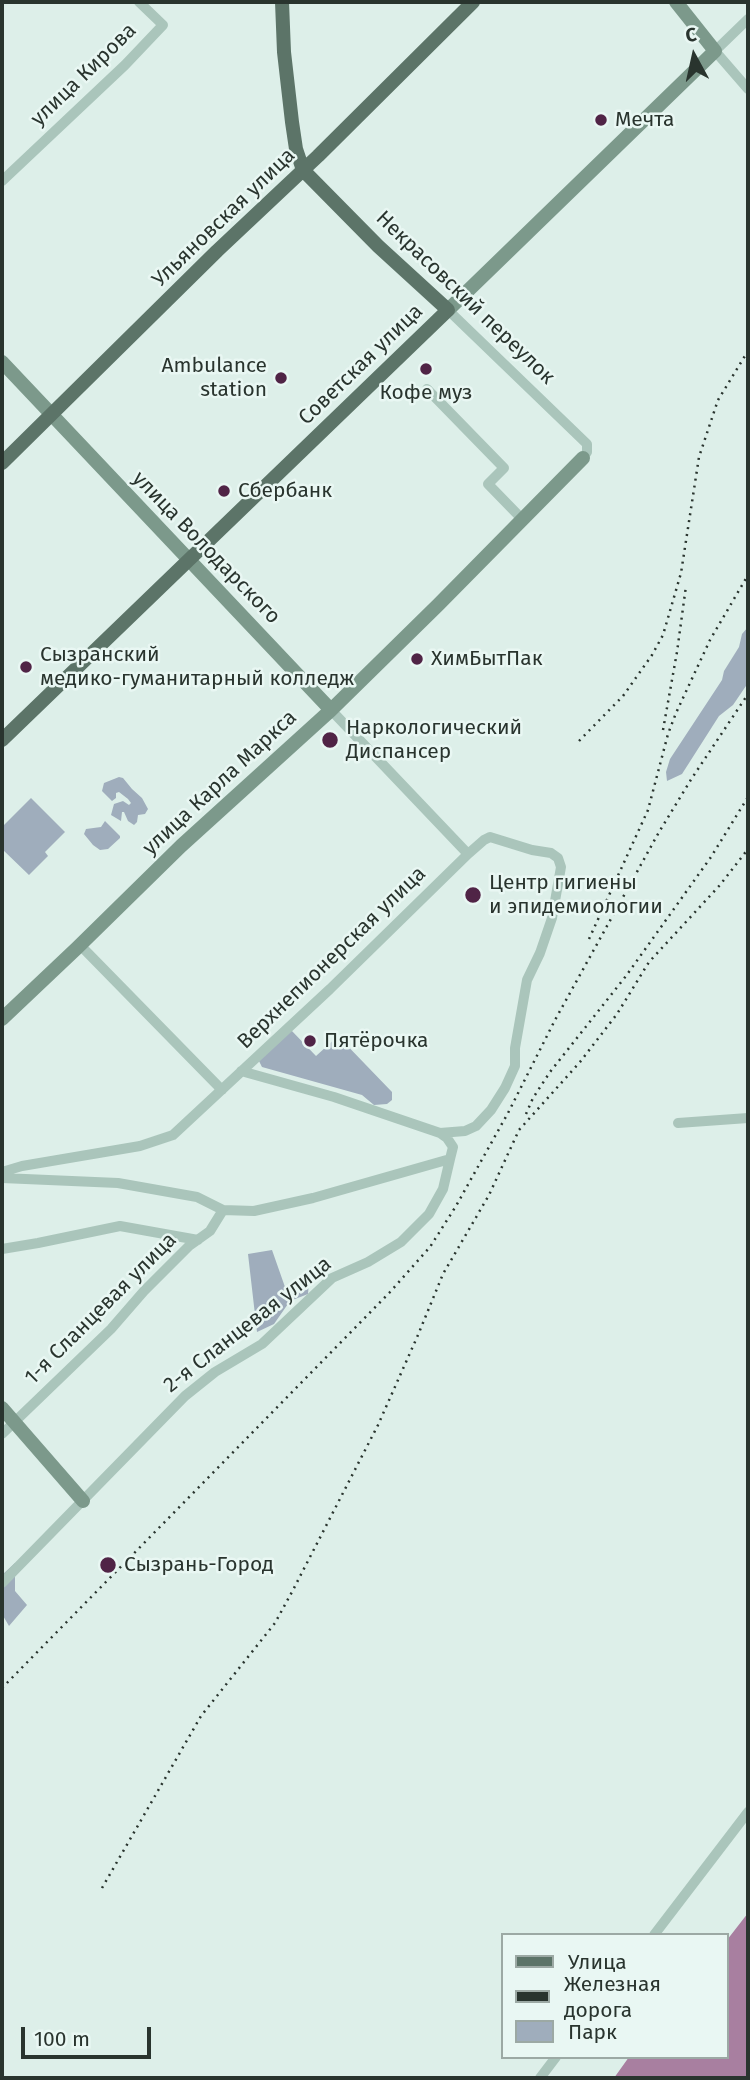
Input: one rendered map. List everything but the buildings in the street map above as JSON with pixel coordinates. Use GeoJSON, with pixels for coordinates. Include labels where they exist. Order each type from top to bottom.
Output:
{"type":"FeatureCollection","features":[{"type":"Feature","properties":{"kind":"main road"},"geometry":{"type":"LineString","coordinates":[[282,2],[284,52],[292,122],[296,149],[303,170]]}},
{"type":"Feature","properties":{"kind":"main road","name":"Ульяновская улица"},"geometry":{"type":"LineString","coordinates":[[2,463],[473,2]]}},
{"type":"Feature","properties":{"kind":"main road","name":"Некрасовский переулок"},"geometry":{"type":"LineString","coordinates":[[303,170],[378,246],[448,310]]}},
{"type":"Feature","properties":{"kind":"main road","name":"Советская улица"},"geometry":{"type":"LineString","coordinates":[[2,740],[448,310]]}},
{"type":"Feature","properties":{"kind":"street","name":"улица Кирова"},"geometry":{"type":"LineString","coordinates":[[2,181],[125,65],[163,25],[139,2]]}},
{"type":"Feature","properties":{"kind":"street"},"geometry":{"type":"LineString","coordinates":[[676,2],[748,89]]}},
{"type":"Feature","properties":{"kind":"street","name":"Советская улица"},"geometry":{"type":"LineString","coordinates":[[448,310],[748,19]]}},
{"type":"Feature","properties":{"kind":"street","name":"Некрасовский переулок"},"geometry":{"type":"LineString","coordinates":[[448,310],[587,444],[587,452],[583,458]]}},
{"type":"Feature","properties":{"kind":"street","name":"улица Володарского"},"geometry":{"type":"LineString","coordinates":[[2,362],[468,854]]}},
{"type":"Feature","properties":{"kind":"street"},"geometry":{"type":"LineString","coordinates":[[428,388],[504,468],[488,484],[522,519]]}},
{"type":"Feature","properties":{"kind":"street","name":"улица Карла Маркса"},"geometry":{"type":"LineString","coordinates":[[2,1019],[181,846],[331,710],[583,458]]}},
{"type":"Feature","properties":{"kind":"street","name":"Верхнепионерская улица"},"geometry":{"type":"LineString","coordinates":[[2,1172],[22,1166],[140,1146],[173,1135],[344,976],[468,854],[490,837],[551,853],[558,858],[561,867],[552,918],[527,980],[515,1048],[515,1066],[491,1110],[476,1126],[465,1131],[440,1133]]}},
{"type":"Feature","properties":{"kind":"street"},"geometry":{"type":"LineString","coordinates":[[80,945],[222,1090]]}},
{"type":"Feature","properties":{"kind":"street"},"geometry":{"type":"LineString","coordinates":[[241,1071],[334,1097],[440,1133]]}},
{"type":"Feature","properties":{"kind":"street"},"geometry":{"type":"LineString","coordinates":[[678,1123],[748,1118]]}},
{"type":"Feature","properties":{"kind":"street","name":"2-я Сланцевая улица"},"geometry":{"type":"LineString","coordinates":[[2,1583],[185,1396],[215,1372],[262,1344],[332,1278],[368,1262],[401,1242],[429,1214],[443,1189],[453,1147],[440,1133]]}},
{"type":"Feature","properties":{"kind":"street"},"geometry":{"type":"LineString","coordinates":[[2,1178],[118,1183],[197,1197],[223,1210],[254,1211],[313,1198],[450,1159]]}},
{"type":"Feature","properties":{"kind":"street","name":"1-я Сланцевая улица"},"geometry":{"type":"LineString","coordinates":[[2,1434],[111,1329],[188,1247],[211,1231],[223,1210]]}},
{"type":"Feature","properties":{"kind":"street"},"geometry":{"type":"LineString","coordinates":[[2,1249],[120,1226],[198,1240]]}},
{"type":"Feature","properties":{"kind":"street"},"geometry":{"type":"LineString","coordinates":[[2,1408],[83,1501]]}},
{"type":"Feature","properties":{"kind":"street"},"geometry":{"type":"LineString","coordinates":[[656,1933],[748,1812]]}},
{"type":"Feature","properties":{"kind":"street"},"geometry":{"type":"LineString","coordinates":[[540,2078],[554,2059]]}},
{"type":"Feature","properties":{"kind":"green space"},"geometry":{"type":"Polygon","coordinates":[[[748,627],[748,683],[733,705],[719,716],[682,774],[667,781],[666,772],[670,759],[722,680],[724,671],[739,647],[742,634],[748,627]]]}},
{"type":"Feature","properties":{"kind":"green space"},"geometry":{"type":"Polygon","coordinates":[[[119,777],[142,798],[148,809],[145,814],[138,815],[134,825],[128,821],[124,812],[121,821],[111,815],[114,804],[123,801],[129,805],[131,803],[128,799],[119,792],[112,801],[102,791],[104,783],[119,777]]]}},
{"type":"Feature","properties":{"kind":"green space"},"geometry":{"type":"Polygon","coordinates":[[[31,798],[65,832],[45,852],[48,856],[29,875],[2,849],[2,827],[31,798]]]}},
{"type":"Feature","properties":{"kind":"green space"},"geometry":{"type":"Polygon","coordinates":[[[105,821],[120,838],[108,849],[100,850],[84,834],[86,829],[101,827],[105,821]]]}},
{"type":"Feature","properties":{"kind":"green space"},"geometry":{"type":"Polygon","coordinates":[[[291,1030],[316,1056],[338,1036],[392,1092],[392,1100],[387,1104],[374,1105],[362,1095],[262,1067],[259,1061],[291,1030]]]}},
{"type":"Feature","properties":{"kind":"green space"},"geometry":{"type":"Polygon","coordinates":[[[272,1250],[285,1287],[309,1281],[308,1294],[290,1301],[274,1324],[257,1332],[248,1254],[272,1250]]]}},
{"type":"Feature","properties":{"kind":"green space"},"geometry":{"type":"Polygon","coordinates":[[[15,1563],[15,1591],[27,1605],[9,1626],[2,1614],[2,1575],[15,1563]]]}},
{"type":"Feature","properties":{"kind":"shaded area"},"geometry":{"type":"Polygon","coordinates":[[[748,1913],[748,2078],[614,2078],[628,2059],[729,2059],[729,1937],[748,1913]]]}},
{"type":"Feature","properties":{"kind":"railway"},"geometry":{"type":"LineString","coordinates":[[579,741],[623,696],[663,635],[681,573],[699,457],[718,400],[748,351]]}},
{"type":"Feature","properties":{"kind":"railway"},"geometry":{"type":"LineString","coordinates":[[589,939],[648,810],[676,713],[710,640],[748,575]]}},
{"type":"Feature","properties":{"kind":"railway"},"geometry":{"type":"LineString","coordinates":[[663,730],[686,586]]}},
{"type":"Feature","properties":{"kind":"railway"},"geometry":{"type":"LineString","coordinates":[[2,1688],[390,1292],[430,1247],[508,1113],[555,1020],[659,832],[748,694]]}},
{"type":"Feature","properties":{"kind":"railway"},"geometry":{"type":"LineString","coordinates":[[526,1114],[550,1072],[626,976],[711,857],[748,797]]}},
{"type":"Feature","properties":{"kind":"railway"},"geometry":{"type":"LineString","coordinates":[[102,1888],[201,1716],[275,1623],[378,1425],[443,1274],[489,1195],[519,1130],[580,1062],[617,1014],[649,962],[720,885],[748,849]]}},
{"type":"Feature","properties":{"kind":"place","name":"Мечта"},"geometry":{"type":"Point","coordinates":[601,120]}},
{"type":"Feature","properties":{"kind":"place","name":"Кофе муз"},"geometry":{"type":"Point","coordinates":[426,369]}},
{"type":"Feature","properties":{"kind":"place","name":"Ambulance station"},"geometry":{"type":"Point","coordinates":[281,378]}},
{"type":"Feature","properties":{"kind":"place","name":"Сбербанк"},"geometry":{"type":"Point","coordinates":[224,491]}},
{"type":"Feature","properties":{"kind":"place","name":"ХимБытПак"},"geometry":{"type":"Point","coordinates":[417,659]}},
{"type":"Feature","properties":{"kind":"place","name":"Сызранский медико-гуманитарный колледж"},"geometry":{"type":"Point","coordinates":[26,667]}},
{"type":"Feature","properties":{"kind":"place","name":"Наркологический Диспансер"},"geometry":{"type":"Point","coordinates":[330,740]}},
{"type":"Feature","properties":{"kind":"place","name":"Центр гигиены и эпидемиологии"},"geometry":{"type":"Point","coordinates":[473,895]}},
{"type":"Feature","properties":{"kind":"place","name":"Пятёрочка"},"geometry":{"type":"Point","coordinates":[310,1041]}},
{"type":"Feature","properties":{"kind":"place","name":"Сызрань-Город"},"geometry":{"type":"Point","coordinates":[108,1565]}}]}
